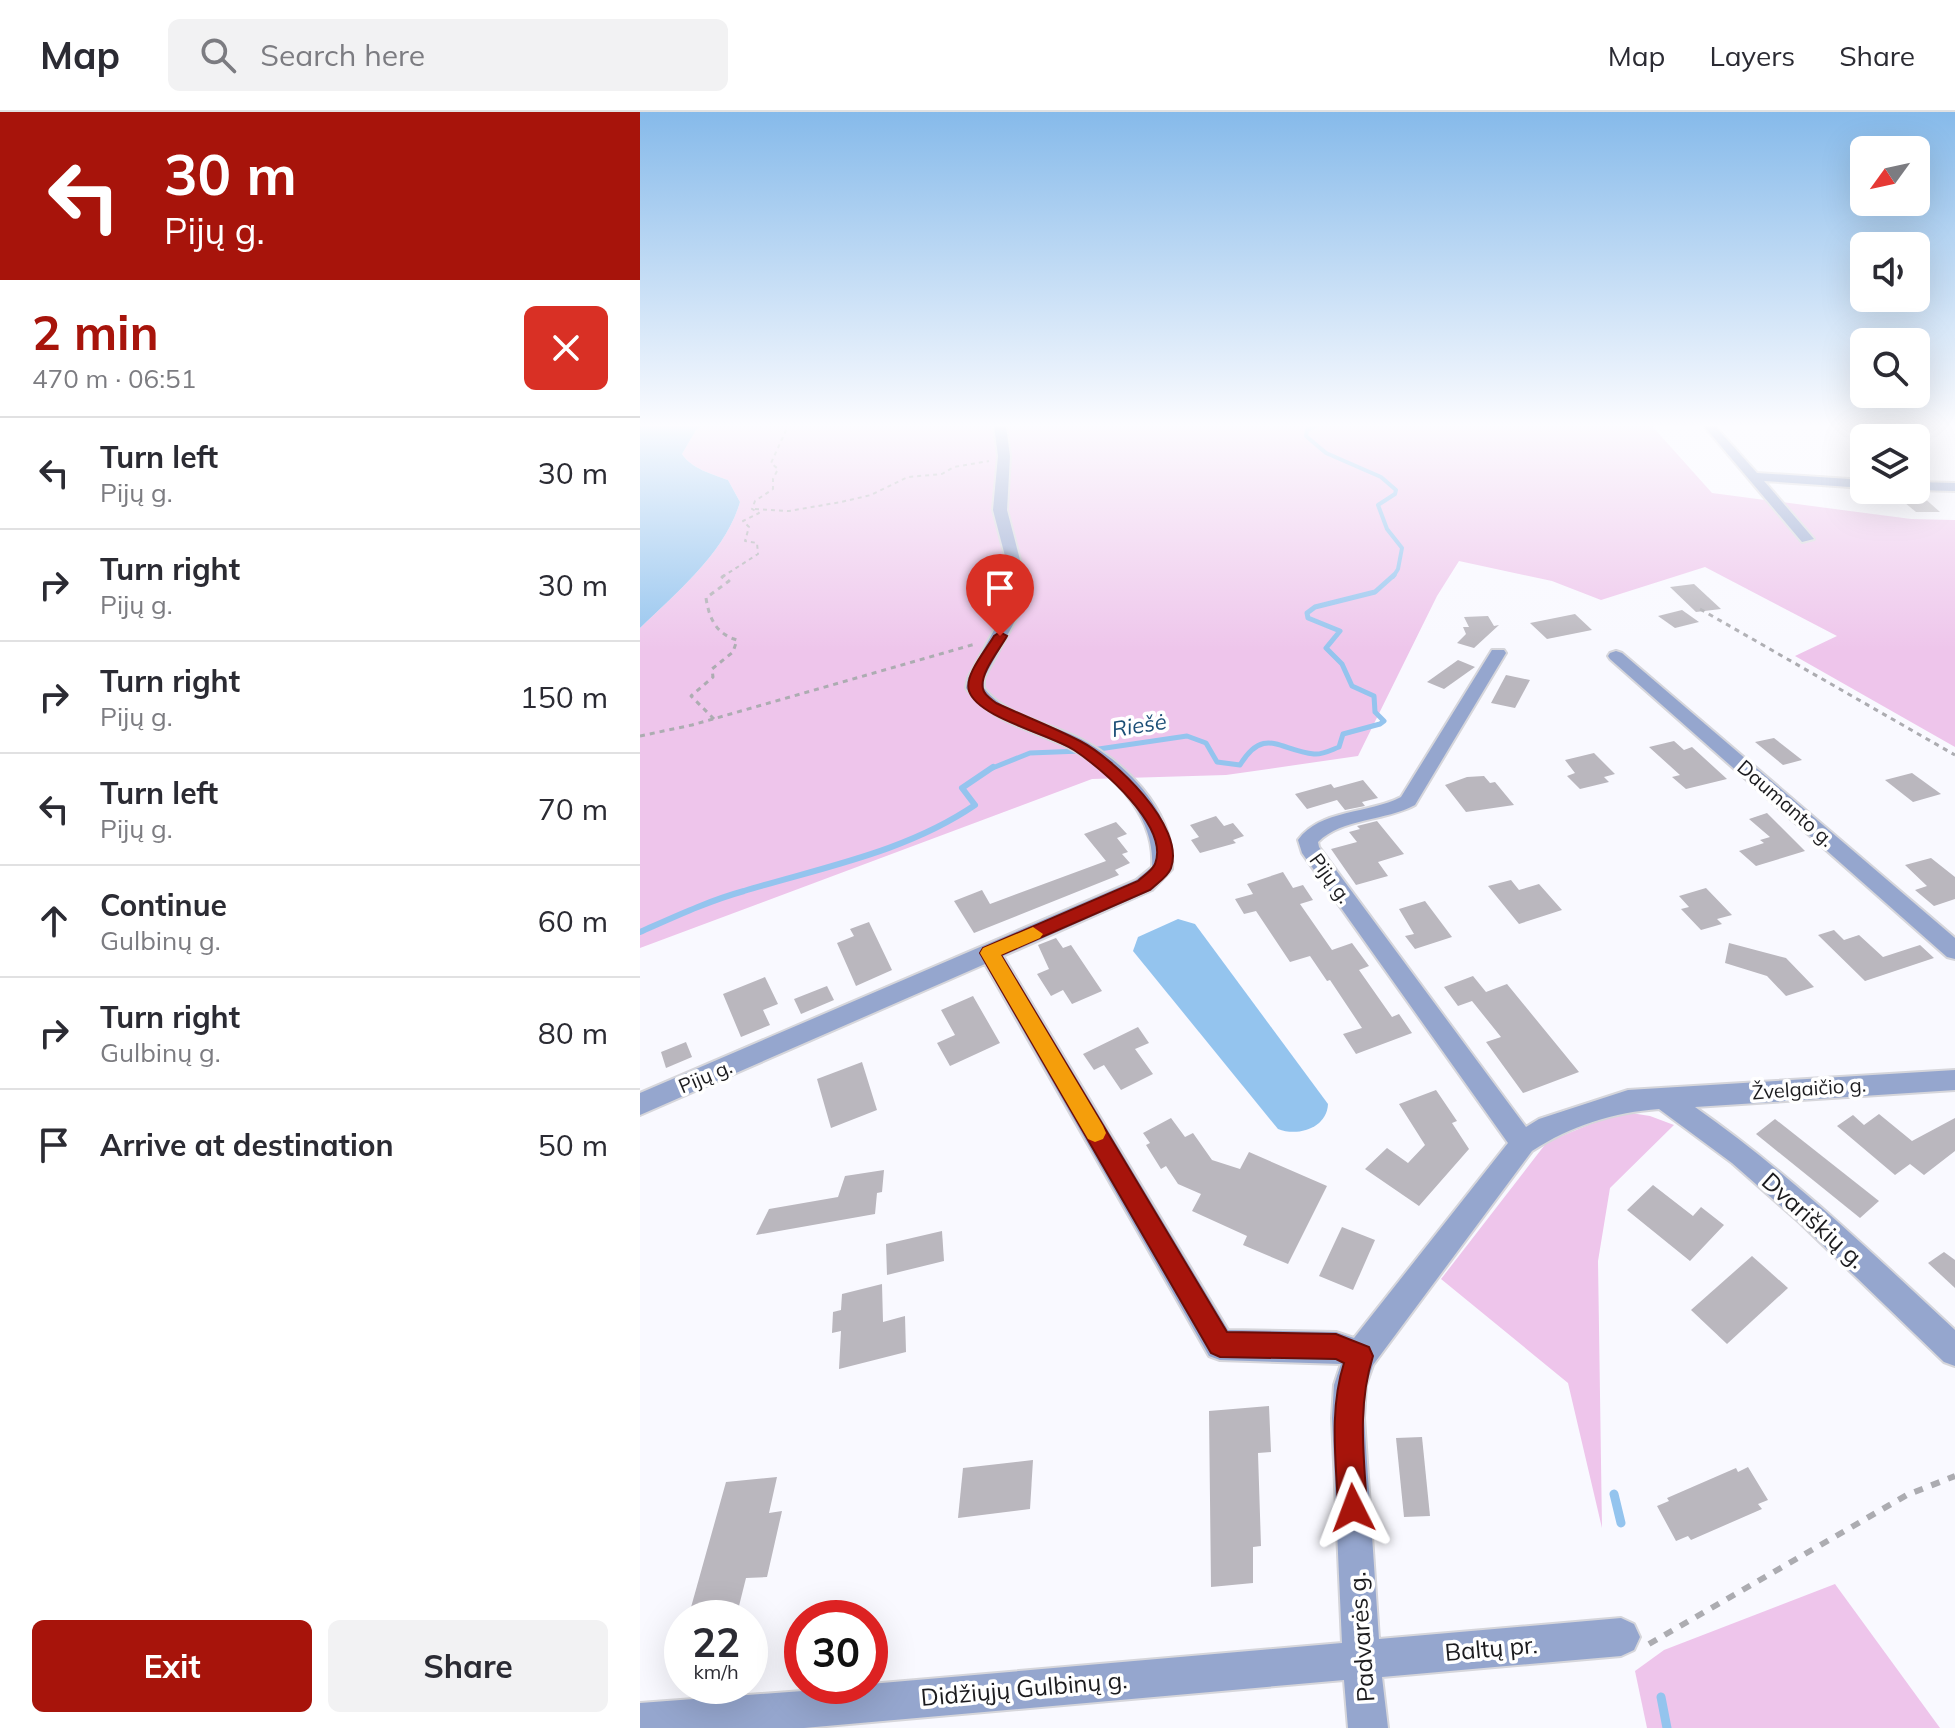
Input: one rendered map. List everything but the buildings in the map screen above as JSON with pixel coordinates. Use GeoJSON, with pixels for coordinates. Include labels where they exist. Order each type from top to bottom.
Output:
{"type":"FeatureCollection","features":[{"type":"Feature","properties":{"kind":"street"},"geometry":{"type":"LineString","coordinates":[[1000,636],[1013,610],[1018,579],[1000,510],[1001,501]]}},
{"type":"Feature","properties":{"kind":"street"},"geometry":{"type":"LineString","coordinates":[[1774,501],[1807,539]]}},
{"type":"Feature","properties":{"kind":"street","name":"Pijų g."},"geometry":{"type":"LineString","coordinates":[[640,1104],[1144,885],[1162,869],[1164,842],[1154,820],[1136,794],[1077,745],[991,706],[980,697],[975,688],[976,678],[1000,636]]}},
{"type":"Feature","properties":{"kind":"street","name":"Pijų g."},"geometry":{"type":"LineString","coordinates":[[1498,653],[1408,801],[1390,810],[1321,829],[1308,840],[1309,848],[1523,1143]]}},
{"type":"Feature","properties":{"kind":"street","name":"Daumanto g."},"geometry":{"type":"LineString","coordinates":[[1616,656],[1955,951]]}},
{"type":"Feature","properties":{"kind":"street"},"geometry":{"type":"LineString","coordinates":[[990,953],[1220,1345],[1336,1347],[1360,1356],[1523,1143]]}},
{"type":"Feature","properties":{"kind":"street","name":"Žvelgaičio g."},"geometry":{"type":"LineString","coordinates":[[1523,1143],[1548,1127],[1628,1101],[1955,1080]]}},
{"type":"Feature","properties":{"kind":"street","name":"Dvariškių g."},"geometry":{"type":"LineString","coordinates":[[1663,1098],[1742,1155],[1798,1203],[1955,1351]]}},
{"type":"Feature","properties":{"kind":"street","name":"Padvarės g."},"geometry":{"type":"LineString","coordinates":[[1360,1356],[1350,1385],[1348,1418],[1361,1658],[1368,1728]]}},
{"type":"Feature","properties":{"kind":"street","name":"Baltų pr."},"geometry":{"type":"LineString","coordinates":[[1361,1658],[1633,1641]]}},
{"type":"Feature","properties":{"kind":"street","name":"Didžiųjų Gulbinų g."},"geometry":{"type":"LineString","coordinates":[[640,1723],[1361,1658]]}},
{"type":"Feature","properties":{"kind":"path"},"geometry":{"type":"LineString","coordinates":[[752,509],[756,501]]}},
{"type":"Feature","properties":{"kind":"path"},"geometry":{"type":"LineString","coordinates":[[752,509],[789,511],[844,501]]}},
{"type":"Feature","properties":{"kind":"path"},"geometry":{"type":"LineString","coordinates":[[714,719],[691,696],[713,677],[712,669],[733,652],[737,640],[727,638],[716,629],[706,598],[729,581],[722,577],[758,554],[757,543],[745,541],[749,527],[743,521],[759,513],[752,509]]}},
{"type":"Feature","properties":{"kind":"path"},"geometry":{"type":"LineString","coordinates":[[1700,609],[1955,755]]}},
{"type":"Feature","properties":{"kind":"path"},"geometry":{"type":"LineString","coordinates":[[640,736],[714,719],[1000,636]]}},
{"type":"Feature","properties":{"kind":"path"},"geometry":{"type":"LineString","coordinates":[[1633,1641],[1907,1495],[1955,1476]]}},
{"type":"Feature","properties":{"kind":"shaded area"},"geometry":{"type":"Polygon","coordinates":[[[1776,501],[1911,519],[1955,520],[1955,747],[1795,656],[1837,636],[1705,567],[1601,600],[1552,581],[1459,561],[1437,596],[1358,756],[1226,775],[1092,779],[640,948],[640,628],[712,555],[733,521],[740,502],[1776,501]]]}},
{"type":"Feature","properties":{"kind":"shaded area"},"geometry":{"type":"Polygon","coordinates":[[[1631,1113],[1674,1125],[1610,1188],[1598,1261],[1602,1528],[1568,1383],[1441,1279],[1547,1142],[1615,1114],[1631,1113]]]}},
{"type":"Feature","properties":{"kind":"shaded area"},"geometry":{"type":"Polygon","coordinates":[[[1835,1584],[1940,1728],[1647,1728],[1635,1671],[1664,1650],[1835,1584]]]}},
{"type":"Feature","properties":{"kind":"water"},"geometry":{"type":"Polygon","coordinates":[[[640,501],[740,501],[733,521],[712,555],[640,628],[640,501]]]}},
{"type":"Feature","properties":{"kind":"water"},"geometry":{"type":"Polygon","coordinates":[[[1178,919],[1195,924],[1328,1104],[1323,1119],[1317,1125],[1294,1132],[1278,1129],[1133,951],[1138,937],[1178,919]]]}},
{"type":"Feature","properties":{"kind":"waterway","name":"Riešė"},"geometry":{"type":"LineString","coordinates":[[1384,501],[1378,505],[1387,529],[1402,548],[1398,569],[1393,577]]}},
{"type":"Feature","properties":{"kind":"waterway","name":"Riešė"},"geometry":{"type":"LineString","coordinates":[[1092,750],[1187,736],[1206,743],[1217,762],[1240,765],[1249,753],[1265,743],[1320,754],[1339,747],[1343,734],[1380,724],[1384,721],[1375,712],[1374,696],[1352,686],[1342,664],[1326,648],[1340,631],[1308,618],[1307,613],[1315,607],[1375,592],[1394,575]]}},
{"type":"Feature","properties":{"kind":"waterway","name":"Riešė"},"geometry":{"type":"LineString","coordinates":[[990,769],[1030,753],[1081,751]]}},
{"type":"Feature","properties":{"kind":"waterway","name":"Riešė"},"geometry":{"type":"LineString","coordinates":[[640,932],[717,900],[863,857],[921,835],[975,805],[962,788],[990,769]]}},
{"type":"Feature","properties":{"kind":"waterway"},"geometry":{"type":"LineString","coordinates":[[1614,1494],[1621,1523]]}},
{"type":"Feature","properties":{"kind":"waterway"},"geometry":{"type":"LineString","coordinates":[[1661,1697],[1667,1728]]}},
{"type":"Feature","properties":{"kind":"slow traffic"},"geometry":{"type":"LineString","coordinates":[[1033,934],[990,953],[1095,1133]]}},
{"type":"Feature","properties":{"kind":"route"},"geometry":{"type":"LineString","coordinates":[[1000,636],[976,678],[975,688],[980,697],[1017,719],[1077,745],[1122,780],[1154,820],[1164,842],[1165,859],[1155,878],[1144,885],[990,953],[1220,1345],[1304,1344],[1336,1347],[1360,1356],[1350,1385],[1348,1418],[1353,1508]]}}]}
